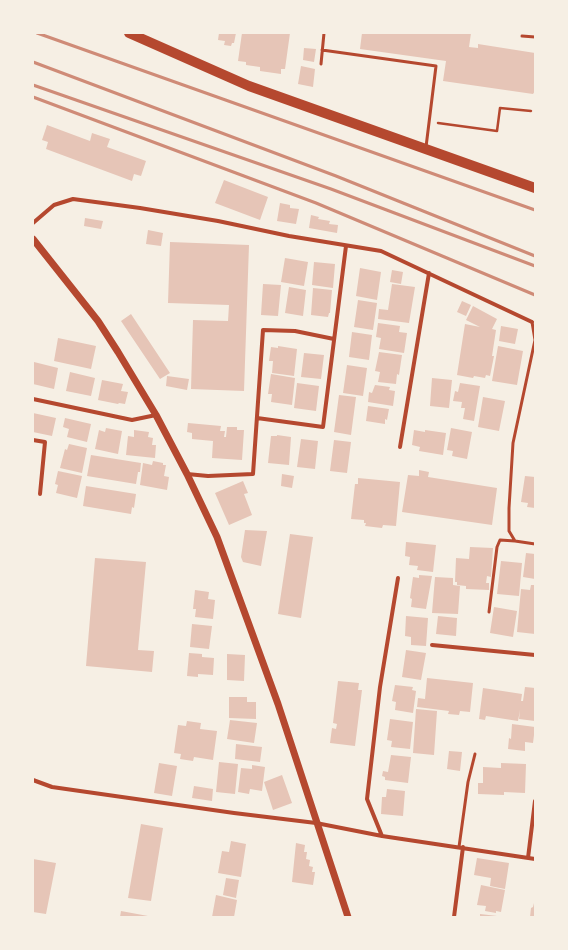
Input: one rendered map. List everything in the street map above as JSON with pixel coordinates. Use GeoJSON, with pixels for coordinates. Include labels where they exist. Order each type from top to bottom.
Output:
{"type":"FeatureCollection","features":[{"type":"Feature","properties":{"kind":"main road"},"geometry":{"type":"LineString","coordinates":[[131,34],[248,86],[535,188]]}},
{"type":"Feature","properties":{"kind":"street"},"geometry":{"type":"LineString","coordinates":[[33,223],[54,205],[73,199],[218,221],[289,236],[381,251],[532,322]]}},
{"type":"Feature","properties":{"kind":"street"},"geometry":{"type":"LineString","coordinates":[[33,239],[98,322],[156,415],[187,474],[217,537],[278,704],[348,917]]}},
{"type":"Feature","properties":{"kind":"street"},"geometry":{"type":"LineString","coordinates":[[257,418],[323,427],[346,246]]}},
{"type":"Feature","properties":{"kind":"street"},"geometry":{"type":"LineString","coordinates":[[400,447],[429,273]]}},
{"type":"Feature","properties":{"kind":"street"},"geometry":{"type":"LineString","coordinates":[[187,474],[208,476],[253,474],[263,330],[295,331],[334,339]]}},
{"type":"Feature","properties":{"kind":"street"},"geometry":{"type":"LineString","coordinates":[[33,399],[132,420],[156,415]]}},
{"type":"Feature","properties":{"kind":"street"},"geometry":{"type":"LineString","coordinates":[[33,440],[45,442],[40,494]]}},
{"type":"Feature","properties":{"kind":"street"},"geometry":{"type":"LineString","coordinates":[[382,836],[367,798],[380,688],[398,578]]}},
{"type":"Feature","properties":{"kind":"street"},"geometry":{"type":"LineString","coordinates":[[432,645],[535,655]]}},
{"type":"Feature","properties":{"kind":"street"},"geometry":{"type":"LineString","coordinates":[[33,780],[52,787],[316,823],[382,836],[535,859]]}},
{"type":"Feature","properties":{"kind":"street"},"geometry":{"type":"LineString","coordinates":[[528,858],[535,801]]}},
{"type":"Feature","properties":{"kind":"street"},"geometry":{"type":"LineString","coordinates":[[454,917],[461,847]]}},
{"type":"Feature","properties":{"kind":"lane"},"geometry":{"type":"LineString","coordinates":[[321,64],[324,33]]}},
{"type":"Feature","properties":{"kind":"lane"},"geometry":{"type":"LineString","coordinates":[[522,36],[535,37]]}},
{"type":"Feature","properties":{"kind":"lane"},"geometry":{"type":"LineString","coordinates":[[322,50],[436,66],[426,149]]}},
{"type":"Feature","properties":{"kind":"lane"},"geometry":{"type":"LineString","coordinates":[[514,541],[509,531],[513,442],[535,340],[532,322]]}},
{"type":"Feature","properties":{"kind":"lane"},"geometry":{"type":"LineString","coordinates":[[489,612],[497,547],[500,540],[535,544]]}},
{"type":"Feature","properties":{"kind":"lane"},"geometry":{"type":"LineString","coordinates":[[461,847],[468,782],[475,754]]}},
{"type":"Feature","properties":{"kind":"path"},"geometry":{"type":"LineString","coordinates":[[430,122],[497,131],[500,108],[531,111]]}},
{"type":"Feature","properties":{"kind":"building"},"geometry":{"type":"Polygon","coordinates":[[[219,33],[236,33],[234,43],[232,43],[231,46],[224,45],[225,41],[218,40],[219,33]]]}},
{"type":"Feature","properties":{"kind":"building"},"geometry":{"type":"Polygon","coordinates":[[[242,33],[290,33],[285,69],[281,69],[281,74],[260,71],[260,67],[246,65],[246,62],[238,61],[242,33]]]}},
{"type":"Feature","properties":{"kind":"building"},"geometry":{"type":"Polygon","coordinates":[[[362,33],[471,33],[469,47],[478,48],[478,44],[535,53],[535,91],[533,94],[443,81],[446,61],[360,49],[362,33]]]}},
{"type":"Feature","properties":{"kind":"building"},"geometry":{"type":"Polygon","coordinates":[[[304,48],[316,49],[314,62],[303,60],[304,48]]]}},
{"type":"Feature","properties":{"kind":"building"},"geometry":{"type":"Polygon","coordinates":[[[301,66],[315,69],[313,87],[298,84],[301,66]]]}},
{"type":"Feature","properties":{"kind":"building"},"geometry":{"type":"Polygon","coordinates":[[[47,125],[90,141],[92,133],[110,139],[107,147],[146,161],[141,176],[134,174],[132,181],[46,149],[48,142],[42,140],[47,125]]]}},
{"type":"Feature","properties":{"kind":"building"},"geometry":{"type":"Polygon","coordinates":[[[224,180],[268,197],[260,220],[215,203],[224,180]]]}},
{"type":"Feature","properties":{"kind":"building"},"geometry":{"type":"Polygon","coordinates":[[[280,203],[290,205],[290,208],[299,209],[296,224],[277,221],[280,203]]]}},
{"type":"Feature","properties":{"kind":"building"},"geometry":{"type":"Polygon","coordinates":[[[311,215],[319,217],[318,219],[330,221],[329,224],[338,225],[337,233],[309,228],[311,215]]]}},
{"type":"Feature","properties":{"kind":"building"},"geometry":{"type":"Polygon","coordinates":[[[85,218],[103,221],[101,229],[84,226],[85,218]]]}},
{"type":"Feature","properties":{"kind":"building"},"geometry":{"type":"Polygon","coordinates":[[[148,230],[163,233],[161,246],[146,244],[148,230]]]}},
{"type":"Feature","properties":{"kind":"building"},"geometry":{"type":"Polygon","coordinates":[[[170,242],[249,245],[244,391],[191,389],[193,320],[228,321],[229,305],[168,303],[170,242]]]}},
{"type":"Feature","properties":{"kind":"building"},"geometry":{"type":"Polygon","coordinates":[[[285,258],[308,262],[304,286],[281,282],[285,258]]]}},
{"type":"Feature","properties":{"kind":"building"},"geometry":{"type":"Polygon","coordinates":[[[314,262],[335,264],[333,288],[312,285],[314,262]]]}},
{"type":"Feature","properties":{"kind":"building"},"geometry":{"type":"Polygon","coordinates":[[[360,268],[381,272],[377,300],[356,296],[360,268]]]}},
{"type":"Feature","properties":{"kind":"building"},"geometry":{"type":"Polygon","coordinates":[[[392,270],[403,272],[401,284],[390,282],[392,270]]]}},
{"type":"Feature","properties":{"kind":"building"},"geometry":{"type":"Polygon","coordinates":[[[263,284],[281,285],[278,316],[261,315],[263,284]]]}},
{"type":"Feature","properties":{"kind":"building"},"geometry":{"type":"Polygon","coordinates":[[[392,284],[415,287],[409,323],[378,319],[379,309],[388,310],[392,284]]]}},
{"type":"Feature","properties":{"kind":"building"},"geometry":{"type":"Polygon","coordinates":[[[289,287],[306,290],[303,316],[285,313],[289,287]]]}},
{"type":"Feature","properties":{"kind":"building"},"geometry":{"type":"Polygon","coordinates":[[[313,288],[332,290],[330,313],[328,317],[311,315],[313,288]]]}},
{"type":"Feature","properties":{"kind":"building"},"geometry":{"type":"Polygon","coordinates":[[[358,300],[377,303],[373,330],[354,327],[358,300]]]}},
{"type":"Feature","properties":{"kind":"building"},"geometry":{"type":"Polygon","coordinates":[[[462,301],[471,305],[466,316],[457,312],[462,301]]]}},
{"type":"Feature","properties":{"kind":"building"},"geometry":{"type":"Polygon","coordinates":[[[473,306],[497,319],[492,329],[496,330],[492,356],[494,356],[490,376],[486,375],[485,378],[474,376],[473,378],[457,375],[465,324],[480,327],[466,320],[473,306]]]}},
{"type":"Feature","properties":{"kind":"building"},"geometry":{"type":"Polygon","coordinates":[[[131,314],[170,373],[160,379],[121,321],[131,314]]]}},
{"type":"Feature","properties":{"kind":"building"},"geometry":{"type":"Polygon","coordinates":[[[378,323],[400,326],[399,332],[407,333],[404,353],[379,349],[381,338],[376,337],[378,323]]]}},
{"type":"Feature","properties":{"kind":"building"},"geometry":{"type":"Polygon","coordinates":[[[501,326],[518,329],[515,344],[499,341],[501,326]]]}},
{"type":"Feature","properties":{"kind":"building"},"geometry":{"type":"Polygon","coordinates":[[[352,332],[372,335],[369,360],[349,357],[352,332]]]}},
{"type":"Feature","properties":{"kind":"building"},"geometry":{"type":"Polygon","coordinates":[[[58,338],[96,346],[91,369],[54,361],[58,338]]]}},
{"type":"Feature","properties":{"kind":"building"},"geometry":{"type":"Polygon","coordinates":[[[278,346],[297,349],[294,376],[272,373],[273,361],[269,361],[271,347],[278,348],[278,346]]]}},
{"type":"Feature","properties":{"kind":"building"},"geometry":{"type":"Polygon","coordinates":[[[498,346],[523,351],[517,385],[492,381],[498,346]]]}},
{"type":"Feature","properties":{"kind":"building"},"geometry":{"type":"Polygon","coordinates":[[[379,352],[402,355],[396,384],[378,382],[380,372],[375,371],[379,352]]]}},
{"type":"Feature","properties":{"kind":"building"},"geometry":{"type":"Polygon","coordinates":[[[304,353],[324,355],[321,379],[301,377],[304,353]]]}},
{"type":"Feature","properties":{"kind":"building"},"geometry":{"type":"Polygon","coordinates":[[[34,362],[58,368],[54,389],[33,384],[34,362]]]}},
{"type":"Feature","properties":{"kind":"building"},"geometry":{"type":"Polygon","coordinates":[[[347,365],[367,368],[363,396],[343,393],[347,365]]]}},
{"type":"Feature","properties":{"kind":"building"},"geometry":{"type":"Polygon","coordinates":[[[70,372],[95,378],[91,396],[66,391],[70,372]]]}},
{"type":"Feature","properties":{"kind":"building"},"geometry":{"type":"Polygon","coordinates":[[[271,374],[295,378],[292,405],[271,402],[272,394],[268,394],[271,374]]]}},
{"type":"Feature","properties":{"kind":"building"},"geometry":{"type":"Polygon","coordinates":[[[167,376],[189,379],[187,390],[166,386],[167,376]]]}},
{"type":"Feature","properties":{"kind":"building"},"geometry":{"type":"Polygon","coordinates":[[[432,378],[452,380],[449,408],[430,406],[432,378]]]}},
{"type":"Feature","properties":{"kind":"building"},"geometry":{"type":"Polygon","coordinates":[[[102,380],[123,384],[121,391],[128,392],[125,404],[98,400],[102,380]]]}},
{"type":"Feature","properties":{"kind":"building"},"geometry":{"type":"Polygon","coordinates":[[[297,383],[319,386],[316,411],[294,408],[297,383]]]}},
{"type":"Feature","properties":{"kind":"building"},"geometry":{"type":"Polygon","coordinates":[[[460,383],[480,386],[474,421],[463,419],[465,408],[461,408],[462,402],[453,401],[455,391],[458,392],[460,383]]]}},
{"type":"Feature","properties":{"kind":"building"},"geometry":{"type":"Polygon","coordinates":[[[375,385],[390,387],[389,390],[395,391],[393,406],[368,402],[369,392],[372,393],[375,385]]]}},
{"type":"Feature","properties":{"kind":"building"},"geometry":{"type":"Polygon","coordinates":[[[339,395],[356,397],[351,435],[334,432],[339,395]]]}},
{"type":"Feature","properties":{"kind":"building"},"geometry":{"type":"Polygon","coordinates":[[[483,397],[505,401],[499,431],[478,427],[483,397]]]}},
{"type":"Feature","properties":{"kind":"building"},"geometry":{"type":"Polygon","coordinates":[[[368,406],[389,409],[387,420],[385,419],[385,424],[366,421],[368,406]]]}},
{"type":"Feature","properties":{"kind":"building"},"geometry":{"type":"Polygon","coordinates":[[[33,413],[56,418],[52,436],[33,432],[33,413]]]}},
{"type":"Feature","properties":{"kind":"building"},"geometry":{"type":"Polygon","coordinates":[[[65,418],[91,424],[87,442],[67,437],[69,429],[63,427],[65,418]]]}},
{"type":"Feature","properties":{"kind":"building"},"geometry":{"type":"Polygon","coordinates":[[[188,423],[221,426],[220,431],[225,431],[224,437],[226,437],[227,427],[237,427],[237,430],[244,430],[242,460],[212,458],[213,441],[192,439],[192,433],[187,432],[188,423]]]}},
{"type":"Feature","properties":{"kind":"building"},"geometry":{"type":"Polygon","coordinates":[[[106,428],[122,431],[118,454],[95,449],[99,430],[105,432],[106,428]]]}},
{"type":"Feature","properties":{"kind":"building"},"geometry":{"type":"Polygon","coordinates":[[[451,428],[472,432],[467,459],[452,456],[453,451],[447,450],[451,428]]]}},
{"type":"Feature","properties":{"kind":"building"},"geometry":{"type":"Polygon","coordinates":[[[134,430],[149,432],[148,437],[153,438],[152,445],[156,445],[155,458],[126,455],[128,436],[134,437],[134,430]]]}},
{"type":"Feature","properties":{"kind":"building"},"geometry":{"type":"Polygon","coordinates":[[[414,430],[446,433],[443,455],[419,451],[420,447],[412,445],[414,430]]]}},
{"type":"Feature","properties":{"kind":"building"},"geometry":{"type":"Polygon","coordinates":[[[277,435],[291,437],[289,465],[268,463],[271,436],[277,435]]]}},
{"type":"Feature","properties":{"kind":"building"},"geometry":{"type":"Polygon","coordinates":[[[301,439],[318,441],[315,469],[297,467],[301,439]]]}},
{"type":"Feature","properties":{"kind":"building"},"geometry":{"type":"Polygon","coordinates":[[[334,440],[351,442],[347,473],[330,471],[334,440]]]}},
{"type":"Feature","properties":{"kind":"building"},"geometry":{"type":"Polygon","coordinates":[[[69,444],[87,448],[82,473],[60,468],[65,449],[67,450],[69,444]]]}},
{"type":"Feature","properties":{"kind":"building"},"geometry":{"type":"Polygon","coordinates":[[[91,455],[141,463],[136,484],[87,476],[91,455]]]}},
{"type":"Feature","properties":{"kind":"building"},"geometry":{"type":"Polygon","coordinates":[[[153,461],[166,465],[164,476],[169,477],[167,490],[140,485],[143,463],[152,465],[153,461]]]}},
{"type":"Feature","properties":{"kind":"building"},"geometry":{"type":"Polygon","coordinates":[[[419,470],[429,472],[428,477],[497,488],[492,525],[402,512],[408,475],[419,476],[419,470]]]}},
{"type":"Feature","properties":{"kind":"building"},"geometry":{"type":"Polygon","coordinates":[[[58,471],[82,476],[77,498],[56,493],[58,485],[55,484],[58,471]]]}},
{"type":"Feature","properties":{"kind":"building"},"geometry":{"type":"Polygon","coordinates":[[[282,474],[294,476],[292,488],[281,486],[282,474]]]}},
{"type":"Feature","properties":{"kind":"building"},"geometry":{"type":"Polygon","coordinates":[[[525,476],[535,477],[535,508],[527,507],[528,503],[521,502],[525,476]]]}},
{"type":"Feature","properties":{"kind":"building"},"geometry":{"type":"Polygon","coordinates":[[[358,478],[400,482],[396,526],[383,525],[382,528],[365,526],[366,523],[364,523],[364,520],[351,519],[355,484],[358,484],[358,478]]]}},
{"type":"Feature","properties":{"kind":"building"},"geometry":{"type":"Polygon","coordinates":[[[243,481],[248,493],[244,494],[252,515],[229,525],[215,493],[243,481]]]}},
{"type":"Feature","properties":{"kind":"building"},"geometry":{"type":"Polygon","coordinates":[[[86,486],[136,494],[134,508],[132,507],[131,514],[83,506],[86,486]]]}},
{"type":"Feature","properties":{"kind":"building"},"geometry":{"type":"Polygon","coordinates":[[[245,530],[267,531],[261,566],[243,562],[241,557],[245,530]]]}},
{"type":"Feature","properties":{"kind":"building"},"geometry":{"type":"Polygon","coordinates":[[[290,534],[313,537],[301,618],[278,614],[290,534]]]}},
{"type":"Feature","properties":{"kind":"building"},"geometry":{"type":"Polygon","coordinates":[[[406,542],[436,545],[433,572],[417,570],[418,566],[409,565],[410,557],[405,556],[406,542]]]}},
{"type":"Feature","properties":{"kind":"building"},"geometry":{"type":"Polygon","coordinates":[[[470,547],[493,548],[491,577],[487,576],[486,583],[489,583],[489,590],[466,589],[466,586],[457,585],[457,582],[455,582],[456,558],[469,559],[470,547]]]}},
{"type":"Feature","properties":{"kind":"building"},"geometry":{"type":"Polygon","coordinates":[[[526,553],[535,554],[535,579],[523,577],[526,553]]]}},
{"type":"Feature","properties":{"kind":"building"},"geometry":{"type":"Polygon","coordinates":[[[95,558],[146,562],[138,650],[154,651],[152,672],[86,666],[95,558]]]}},
{"type":"Feature","properties":{"kind":"building"},"geometry":{"type":"Polygon","coordinates":[[[501,561],[522,563],[519,596],[497,594],[501,561]]]}},
{"type":"Feature","properties":{"kind":"building"},"geometry":{"type":"Polygon","coordinates":[[[419,575],[432,576],[426,609],[411,607],[412,599],[410,598],[413,577],[419,578],[419,575]]]}},
{"type":"Feature","properties":{"kind":"building"},"geometry":{"type":"Polygon","coordinates":[[[435,577],[453,578],[453,585],[460,586],[458,614],[432,613],[435,577]]]}},
{"type":"Feature","properties":{"kind":"building"},"geometry":{"type":"Polygon","coordinates":[[[531,585],[535,585],[535,634],[517,632],[521,589],[530,590],[531,585]]]}},
{"type":"Feature","properties":{"kind":"building"},"geometry":{"type":"Polygon","coordinates":[[[195,590],[209,592],[208,599],[215,600],[213,619],[195,617],[196,609],[193,609],[195,590]]]}},
{"type":"Feature","properties":{"kind":"building"},"geometry":{"type":"Polygon","coordinates":[[[494,607],[517,611],[513,637],[490,633],[494,607]]]}},
{"type":"Feature","properties":{"kind":"building"},"geometry":{"type":"Polygon","coordinates":[[[406,616],[428,618],[426,646],[411,645],[411,637],[405,636],[406,616]]]}},
{"type":"Feature","properties":{"kind":"building"},"geometry":{"type":"Polygon","coordinates":[[[438,616],[457,618],[456,636],[436,634],[438,616]]]}},
{"type":"Feature","properties":{"kind":"building"},"geometry":{"type":"Polygon","coordinates":[[[192,624],[212,626],[209,649],[190,647],[192,624]]]}},
{"type":"Feature","properties":{"kind":"building"},"geometry":{"type":"Polygon","coordinates":[[[406,650],[426,653],[421,680],[402,677],[406,650]]]}},
{"type":"Feature","properties":{"kind":"building"},"geometry":{"type":"Polygon","coordinates":[[[189,653],[202,654],[202,657],[214,658],[213,675],[198,674],[198,677],[187,676],[189,653]]]}},
{"type":"Feature","properties":{"kind":"building"},"geometry":{"type":"Polygon","coordinates":[[[227,654],[245,655],[244,681],[227,680],[227,654]]]}},
{"type":"Feature","properties":{"kind":"building"},"geometry":{"type":"Polygon","coordinates":[[[427,678],[473,683],[470,712],[460,711],[459,715],[448,714],[449,711],[417,707],[418,698],[425,699],[427,678]]]}},
{"type":"Feature","properties":{"kind":"building"},"geometry":{"type":"Polygon","coordinates":[[[338,681],[359,683],[358,690],[362,690],[355,746],[330,743],[332,728],[336,729],[337,724],[333,723],[338,681]]]}},
{"type":"Feature","properties":{"kind":"building"},"geometry":{"type":"Polygon","coordinates":[[[395,685],[413,687],[412,690],[416,691],[413,713],[395,710],[396,702],[392,701],[395,685]]]}},
{"type":"Feature","properties":{"kind":"building"},"geometry":{"type":"Polygon","coordinates":[[[525,687],[535,688],[535,721],[519,719],[520,710],[518,721],[486,716],[485,720],[479,719],[483,688],[522,694],[521,701],[523,701],[525,687]]]}},
{"type":"Feature","properties":{"kind":"building"},"geometry":{"type":"Polygon","coordinates":[[[229,697],[247,697],[247,702],[256,702],[256,719],[229,718],[229,697]]]}},
{"type":"Feature","properties":{"kind":"building"},"geometry":{"type":"Polygon","coordinates":[[[416,709],[437,711],[434,755],[413,753],[416,709]]]}},
{"type":"Feature","properties":{"kind":"building"},"geometry":{"type":"Polygon","coordinates":[[[390,719],[413,722],[410,749],[391,747],[392,741],[387,740],[390,719]]]}},
{"type":"Feature","properties":{"kind":"building"},"geometry":{"type":"Polygon","coordinates":[[[230,720],[257,723],[254,743],[227,739],[230,720]]]}},
{"type":"Feature","properties":{"kind":"building"},"geometry":{"type":"Polygon","coordinates":[[[187,721],[201,723],[200,729],[217,731],[213,760],[194,757],[193,761],[180,759],[181,754],[174,753],[178,725],[186,726],[187,721]]]}},
{"type":"Feature","properties":{"kind":"building"},"geometry":{"type":"Polygon","coordinates":[[[512,724],[535,727],[533,743],[525,742],[525,751],[508,749],[509,738],[511,739],[512,724]]]}},
{"type":"Feature","properties":{"kind":"building"},"geometry":{"type":"Polygon","coordinates":[[[236,744],[262,747],[260,762],[235,759],[236,744]]]}},
{"type":"Feature","properties":{"kind":"building"},"geometry":{"type":"Polygon","coordinates":[[[449,751],[462,752],[460,771],[447,769],[449,751]]]}},
{"type":"Feature","properties":{"kind":"building"},"geometry":{"type":"Polygon","coordinates":[[[391,755],[411,757],[408,783],[385,780],[385,777],[382,776],[383,771],[388,772],[391,755]]]}},
{"type":"Feature","properties":{"kind":"building"},"geometry":{"type":"Polygon","coordinates":[[[219,762],[238,764],[235,794],[216,792],[219,762]]]}},
{"type":"Feature","properties":{"kind":"building"},"geometry":{"type":"Polygon","coordinates":[[[159,763],[177,766],[172,796],[154,793],[159,763]]]}},
{"type":"Feature","properties":{"kind":"building"},"geometry":{"type":"Polygon","coordinates":[[[501,763],[526,764],[525,793],[504,792],[504,795],[478,794],[478,783],[483,783],[483,767],[501,768],[501,763]]]}},
{"type":"Feature","properties":{"kind":"building"},"geometry":{"type":"Polygon","coordinates":[[[252,765],[265,767],[262,791],[250,789],[249,794],[238,792],[241,768],[252,769],[252,765]]]}},
{"type":"Feature","properties":{"kind":"building"},"geometry":{"type":"Polygon","coordinates":[[[282,775],[292,803],[273,810],[264,782],[282,775]]]}},
{"type":"Feature","properties":{"kind":"building"},"geometry":{"type":"Polygon","coordinates":[[[194,786],[213,789],[212,801],[192,798],[194,786]]]}},
{"type":"Feature","properties":{"kind":"building"},"geometry":{"type":"Polygon","coordinates":[[[387,789],[405,791],[403,816],[381,814],[382,797],[386,797],[387,789]]]}},
{"type":"Feature","properties":{"kind":"building"},"geometry":{"type":"Polygon","coordinates":[[[141,824],[163,828],[151,901],[128,898],[141,824]]]}},
{"type":"Feature","properties":{"kind":"building"},"geometry":{"type":"Polygon","coordinates":[[[231,841],[246,844],[241,877],[218,873],[222,851],[229,852],[231,841]]]}},
{"type":"Feature","properties":{"kind":"building"},"geometry":{"type":"Polygon","coordinates":[[[296,843],[305,845],[304,852],[307,852],[306,859],[310,860],[309,866],[313,867],[312,872],[315,872],[313,885],[292,882],[296,843]]]}},
{"type":"Feature","properties":{"kind":"building"},"geometry":{"type":"Polygon","coordinates":[[[477,858],[509,863],[505,889],[490,886],[491,878],[474,875],[477,858]]]}},
{"type":"Feature","properties":{"kind":"building"},"geometry":{"type":"Polygon","coordinates":[[[33,859],[56,863],[46,914],[33,912],[33,859]]]}},
{"type":"Feature","properties":{"kind":"building"},"geometry":{"type":"Polygon","coordinates":[[[226,878],[239,880],[236,898],[223,895],[226,878]]]}},
{"type":"Feature","properties":{"kind":"building"},"geometry":{"type":"Polygon","coordinates":[[[481,885],[505,890],[501,912],[496,911],[496,913],[485,911],[486,906],[477,905],[481,885]]]}},
{"type":"Feature","properties":{"kind":"building"},"geometry":{"type":"Polygon","coordinates":[[[216,895],[237,900],[234,917],[212,917],[216,895]]]}},
{"type":"Feature","properties":{"kind":"building"},"geometry":{"type":"Polygon","coordinates":[[[534,903],[535,917],[530,917],[531,908],[533,907],[534,903]]]}},
{"type":"Feature","properties":{"kind":"building"},"geometry":{"type":"Polygon","coordinates":[[[121,911],[148,916],[148,917],[120,917],[121,911]]]}},
{"type":"Feature","properties":{"kind":"building"},"geometry":{"type":"Polygon","coordinates":[[[480,914],[497,916],[480,917],[480,914]]]}},
{"type":"Feature","properties":{"kind":"railway"},"geometry":{"type":"LineString","coordinates":[[37,33],[535,210]]}},
{"type":"Feature","properties":{"kind":"railway"},"geometry":{"type":"LineString","coordinates":[[33,62],[336,176],[535,256]]}},
{"type":"Feature","properties":{"kind":"railway"},"geometry":{"type":"LineString","coordinates":[[33,85],[331,189],[535,266]]}},
{"type":"Feature","properties":{"kind":"railway"},"geometry":{"type":"LineString","coordinates":[[33,97],[316,203],[535,295]]}}]}
